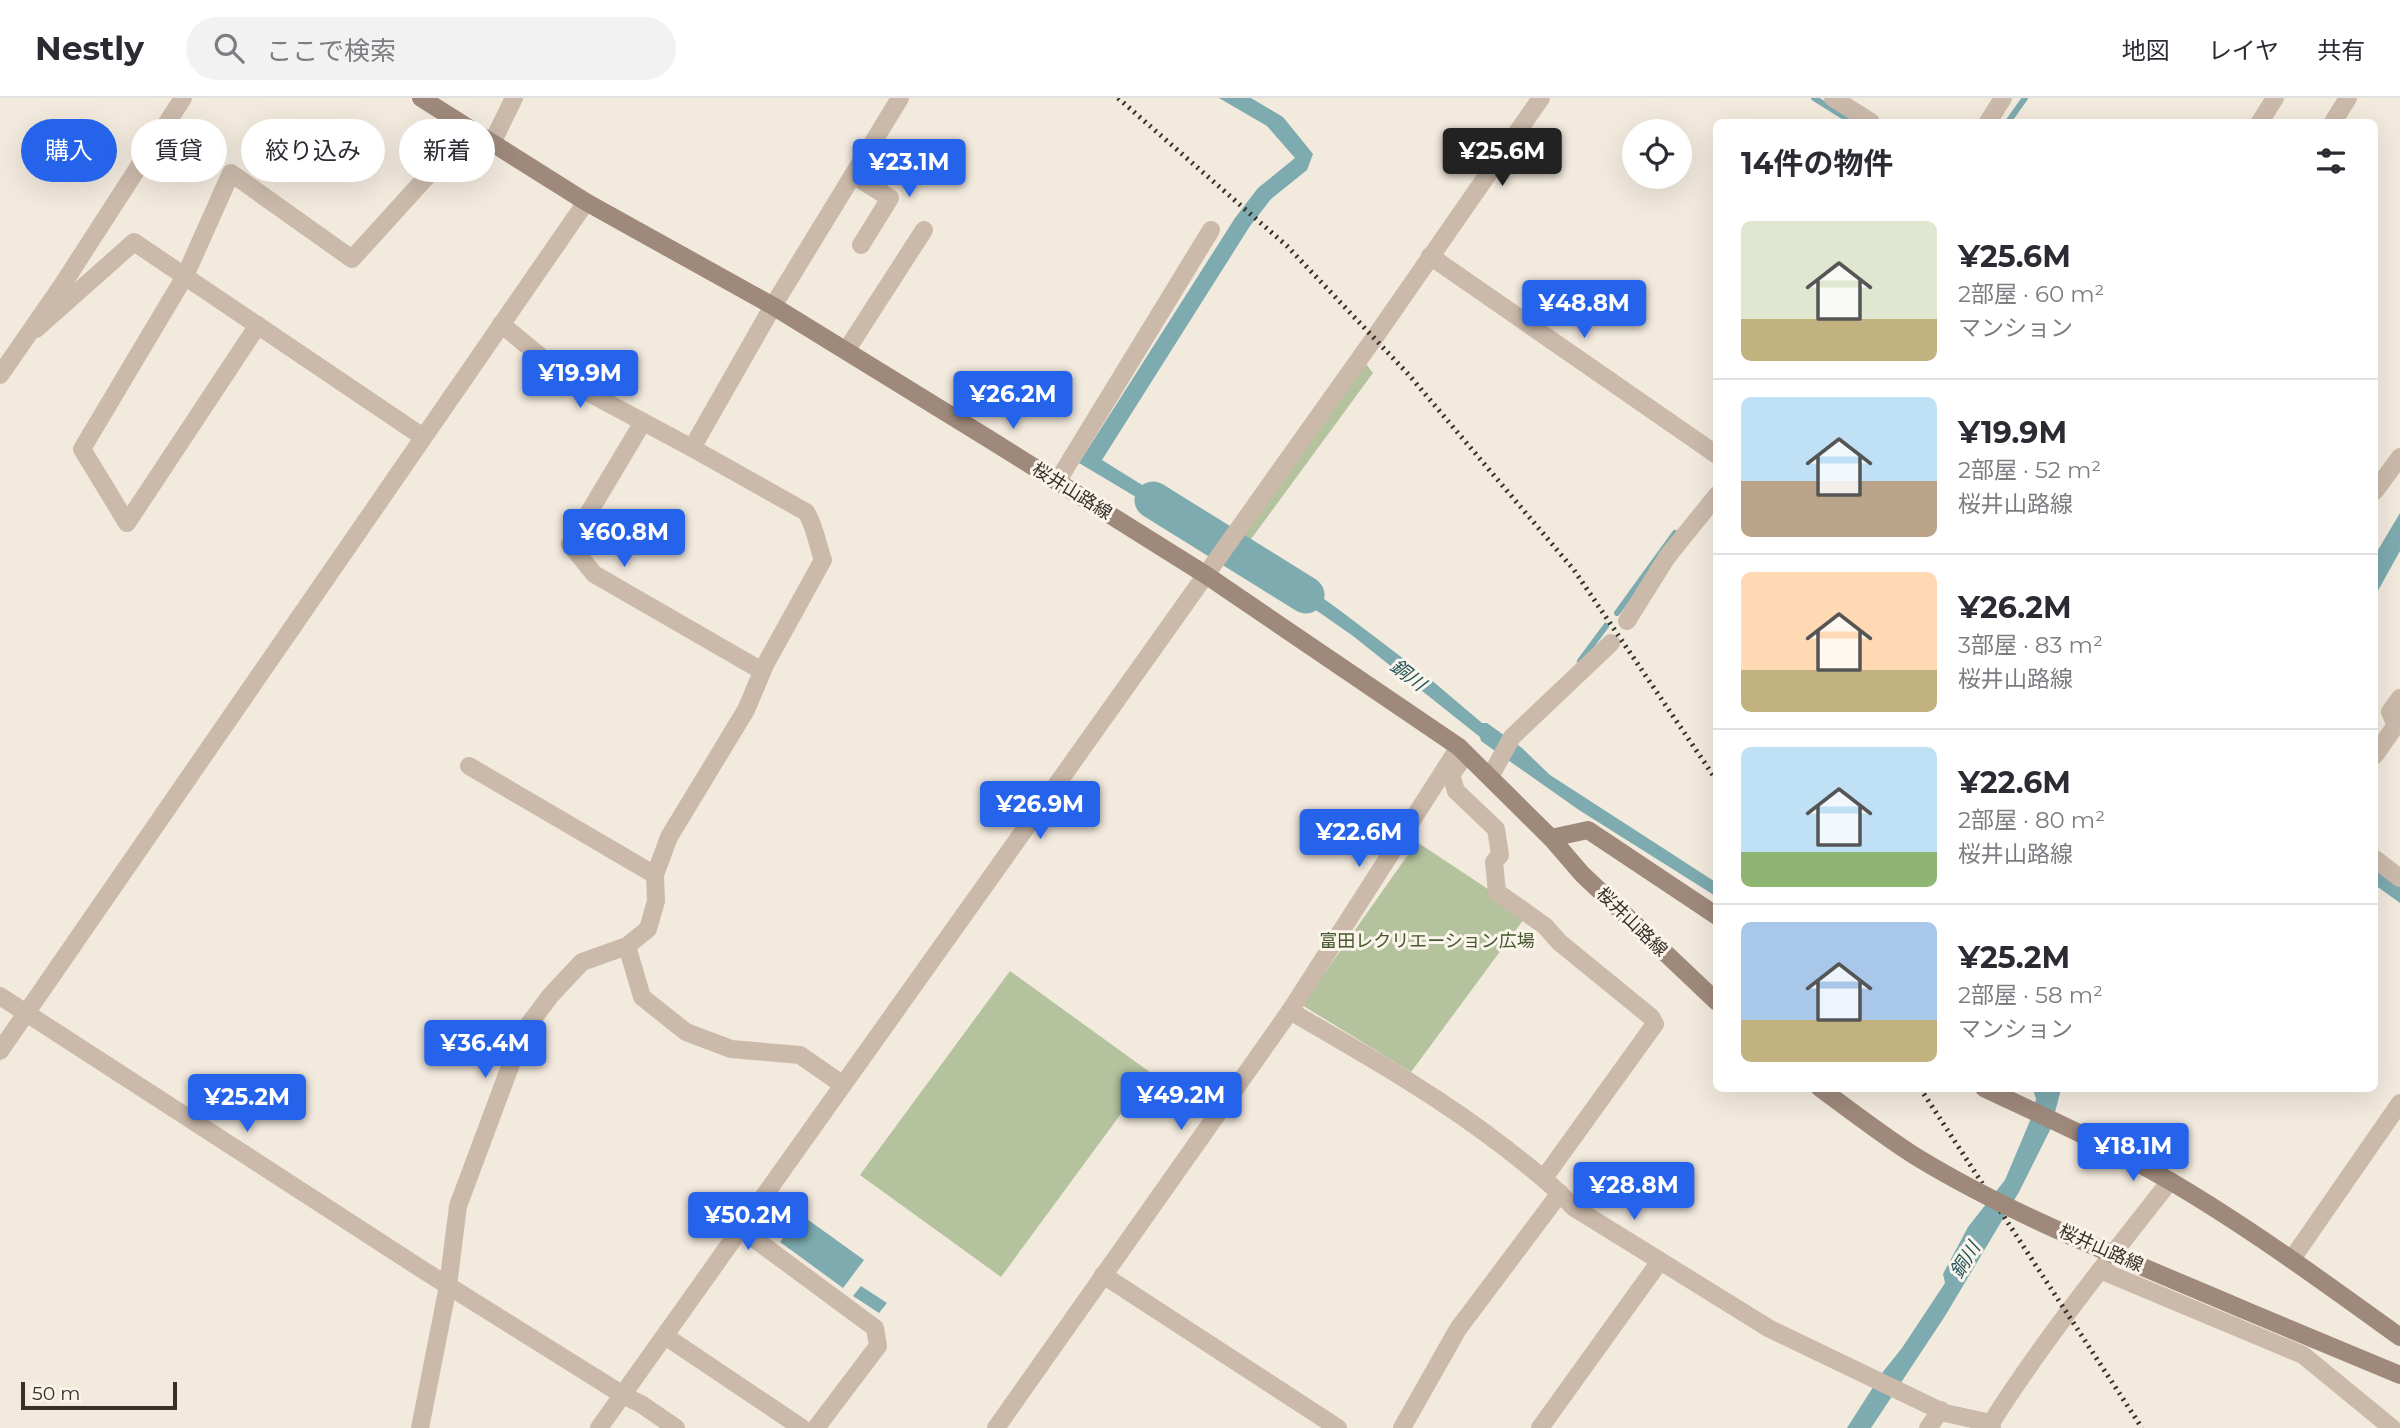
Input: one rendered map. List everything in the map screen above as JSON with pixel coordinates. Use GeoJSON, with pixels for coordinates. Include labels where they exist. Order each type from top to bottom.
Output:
{"type":"FeatureCollection","features":[{"type":"Feature","properties":{"kind":"main road","name":"桜井山路線"},"geometry":{"type":"LineString","coordinates":[[421,98],[454,119]]}},
{"type":"Feature","properties":{"kind":"main road","name":"桜井山路線"},"geometry":{"type":"LineString","coordinates":[[495,146],[586,202],[772,306],[1206,575],[1462,750],[1551,838],[1582,874],[1713,998]]}},
{"type":"Feature","properties":{"kind":"main road"},"geometry":{"type":"LineString","coordinates":[[1551,838],[1588,830],[1713,913]]}},
{"type":"Feature","properties":{"kind":"main road","name":"桜井山路線"},"geometry":{"type":"LineString","coordinates":[[1825,1092],[1915,1156],[2031,1217],[2400,1375]]}},
{"type":"Feature","properties":{"kind":"main road"},"geometry":{"type":"LineString","coordinates":[[1993,1092],[2066,1126],[2170,1181],[2292,1259],[2400,1337]]}},
{"type":"Feature","properties":{"kind":"street"},"geometry":{"type":"LineString","coordinates":[[0,375],[61,287],[183,98]]}},
{"type":"Feature","properties":{"kind":"street"},"geometry":{"type":"LineString","coordinates":[[495,138],[514,98]]}},
{"type":"Feature","properties":{"kind":"street"},"geometry":{"type":"LineString","coordinates":[[692,447],[772,306],[900,98]]}},
{"type":"Feature","properties":{"kind":"street"},"geometry":{"type":"LineString","coordinates":[[599,1428],[1206,575],[1541,98]]}},
{"type":"Feature","properties":{"kind":"street"},"geometry":{"type":"LineString","coordinates":[[1833,98],[1866,119]]}},
{"type":"Feature","properties":{"kind":"street"},"geometry":{"type":"LineString","coordinates":[[1989,119],[2003,98]]}},
{"type":"Feature","properties":{"kind":"street"},"geometry":{"type":"LineString","coordinates":[[2262,119],[2275,98]]}},
{"type":"Feature","properties":{"kind":"street"},"geometry":{"type":"LineString","coordinates":[[2335,119],[2347,98]]}},
{"type":"Feature","properties":{"kind":"street"},"geometry":{"type":"LineString","coordinates":[[258,326],[127,523],[82,449],[185,276],[231,173],[352,259],[422,182]]}},
{"type":"Feature","properties":{"kind":"street"},"geometry":{"type":"LineString","coordinates":[[853,175],[890,198],[861,245]]}},
{"type":"Feature","properties":{"kind":"street"},"geometry":{"type":"LineString","coordinates":[[0,1051],[586,202]]}},
{"type":"Feature","properties":{"kind":"street"},"geometry":{"type":"LineString","coordinates":[[846,352],[924,230]]}},
{"type":"Feature","properties":{"kind":"street"},"geometry":{"type":"LineString","coordinates":[[1057,482],[1211,230]]}},
{"type":"Feature","properties":{"kind":"street"},"geometry":{"type":"LineString","coordinates":[[26,338],[134,242],[423,437]]}},
{"type":"Feature","properties":{"kind":"street"},"geometry":{"type":"LineString","coordinates":[[1430,256],[1713,452]]}},
{"type":"Feature","properties":{"kind":"street"},"geometry":{"type":"LineString","coordinates":[[419,1428],[448,1286],[458,1206],[523,1032],[551,995],[582,962],[627,946],[648,929],[656,901],[655,875],[669,837],[746,710],[762,671],[823,560],[813,523],[806,512],[692,447],[576,386],[501,324]]}},
{"type":"Feature","properties":{"kind":"street"},"geometry":{"type":"LineString","coordinates":[[643,422],[570,544],[594,574],[762,671]]}},
{"type":"Feature","properties":{"kind":"street"},"geometry":{"type":"LineString","coordinates":[[2378,487],[2400,457]]}},
{"type":"Feature","properties":{"kind":"street"},"geometry":{"type":"LineString","coordinates":[[1627,621],[1667,556],[1713,500]]}},
{"type":"Feature","properties":{"kind":"street"},"geometry":{"type":"LineString","coordinates":[[1490,777],[1512,737],[1611,643]]}},
{"type":"Feature","properties":{"kind":"street"},"geometry":{"type":"LineString","coordinates":[[2378,751],[2397,723],[2390,712],[2400,698]]}},
{"type":"Feature","properties":{"kind":"street"},"geometry":{"type":"LineString","coordinates":[[996,1428],[1290,1011],[1462,750]]}},
{"type":"Feature","properties":{"kind":"street"},"geometry":{"type":"LineString","coordinates":[[1462,750],[1451,775],[1456,791],[1496,830],[1500,855],[1494,862],[1497,892],[1545,926],[1559,942],[1651,1017],[1656,1024],[1544,1178]]}},
{"type":"Feature","properties":{"kind":"street"},"geometry":{"type":"LineString","coordinates":[[469,765],[655,875]]}},
{"type":"Feature","properties":{"kind":"street"},"geometry":{"type":"LineString","coordinates":[[2378,861],[2400,878]]}},
{"type":"Feature","properties":{"kind":"street"},"geometry":{"type":"LineString","coordinates":[[627,946],[642,996],[686,1032],[731,1049],[800,1055],[843,1085]]}},
{"type":"Feature","properties":{"kind":"street"},"geometry":{"type":"LineString","coordinates":[[0,996],[448,1286],[676,1428]]}},
{"type":"Feature","properties":{"kind":"street"},"geometry":{"type":"LineString","coordinates":[[1290,1011],[1406,1078],[1462,1114],[1544,1178],[1573,1207],[1770,1329],[1941,1410],[1991,1425],[2020,1377],[2170,1181]]}},
{"type":"Feature","properties":{"kind":"street"},"geometry":{"type":"LineString","coordinates":[[2292,1259],[2400,1103]]}},
{"type":"Feature","properties":{"kind":"street"},"geometry":{"type":"LineString","coordinates":[[1402,1428],[1458,1329],[1560,1193]]}},
{"type":"Feature","properties":{"kind":"street"},"geometry":{"type":"LineString","coordinates":[[741,1229],[874,1328],[878,1346],[816,1428]]}},
{"type":"Feature","properties":{"kind":"street"},"geometry":{"type":"LineString","coordinates":[[1541,1428],[1660,1261]]}},
{"type":"Feature","properties":{"kind":"street"},"geometry":{"type":"LineString","coordinates":[[2100,1270],[2303,1355],[2392,1428]]}},
{"type":"Feature","properties":{"kind":"street"},"geometry":{"type":"LineString","coordinates":[[1103,1275],[1338,1428]]}},
{"type":"Feature","properties":{"kind":"street"},"geometry":{"type":"LineString","coordinates":[[664,1336],[802,1428]]}},
{"type":"Feature","properties":{"kind":"street"},"geometry":{"type":"LineString","coordinates":[[1928,1428],[1941,1410]]}},
{"type":"Feature","properties":{"kind":"green space"},"geometry":{"type":"Polygon","coordinates":[[[1363,360],[1373,373],[1243,550],[1232,544],[1363,360]]]}},
{"type":"Feature","properties":{"kind":"green space","name":"富田レクリエーション広場"},"geometry":{"type":"Polygon","coordinates":[[[1417,842],[1527,915],[1411,1072],[1302,1005],[1417,842]]]}},
{"type":"Feature","properties":{"kind":"green space"},"geometry":{"type":"Polygon","coordinates":[[[1010,971],[1151,1073],[1001,1277],[860,1175],[1010,971]]]}},
{"type":"Feature","properties":{"kind":"water"},"geometry":{"type":"Polygon","coordinates":[[[1219,98],[1251,98],[1283,117],[1313,154],[1307,170],[1271,199],[1250,226],[1102,460],[1200,521],[1193,531],[1079,463],[1235,218],[1258,188],[1295,158],[1267,126],[1219,98]]]}},
{"type":"Feature","properties":{"kind":"water"},"geometry":{"type":"Polygon","coordinates":[[[2400,513],[2400,551],[2378,591],[2378,550],[2400,513]]]}},
{"type":"Feature","properties":{"kind":"water"},"geometry":{"type":"Polygon","coordinates":[[[1269,559],[1429,678],[1482,723],[1487,723],[1522,748],[1550,775],[1713,880],[1713,894],[1579,810],[1481,741],[1480,737],[1353,636],[1260,571],[1269,559]]]}},
{"type":"Feature","properties":{"kind":"water"},"geometry":{"type":"Polygon","coordinates":[[[2378,871],[2400,887],[2400,903],[2378,887],[2378,871]]]}},
{"type":"Feature","properties":{"kind":"water"},"geometry":{"type":"Polygon","coordinates":[[[2034,1092],[2060,1092],[2051,1128],[2019,1192],[1945,1316],[1871,1428],[1847,1428],[1945,1283],[1943,1274],[1968,1227],[2005,1180],[2032,1116],[2036,1099],[2034,1092]]]}},
{"type":"Feature","properties":{"kind":"water"},"geometry":{"type":"Polygon","coordinates":[[[800,1214],[864,1260],[843,1288],[780,1242],[800,1214]]]}},
{"type":"Feature","properties":{"kind":"water"},"geometry":{"type":"Polygon","coordinates":[[[861,1286],[887,1303],[879,1313],[853,1296],[861,1286]]]}},
{"type":"Feature","properties":{"kind":"waterway"},"geometry":{"type":"LineString","coordinates":[[1814,98],[1847,119]]}},
{"type":"Feature","properties":{"kind":"waterway"},"geometry":{"type":"LineString","coordinates":[[2010,119],[2025,98]]}},
{"type":"Feature","properties":{"kind":"waterway","name":"銅川"},"geometry":{"type":"LineString","coordinates":[[1153,500],[1306,595]]}},
{"type":"Feature","properties":{"kind":"waterway"},"geometry":{"type":"LineString","coordinates":[[1617,613],[1675,533]]}},
{"type":"Feature","properties":{"kind":"waterway"},"geometry":{"type":"LineString","coordinates":[[1580,661],[1606,626]]}},
{"type":"Feature","properties":{"kind":"railway"},"geometry":{"type":"LineString","coordinates":[[1118,98],[1287,246],[1409,375],[1574,570],[1713,775]]}},
{"type":"Feature","properties":{"kind":"railway"},"geometry":{"type":"LineString","coordinates":[[1923,1092],[2142,1428]]}}]}
